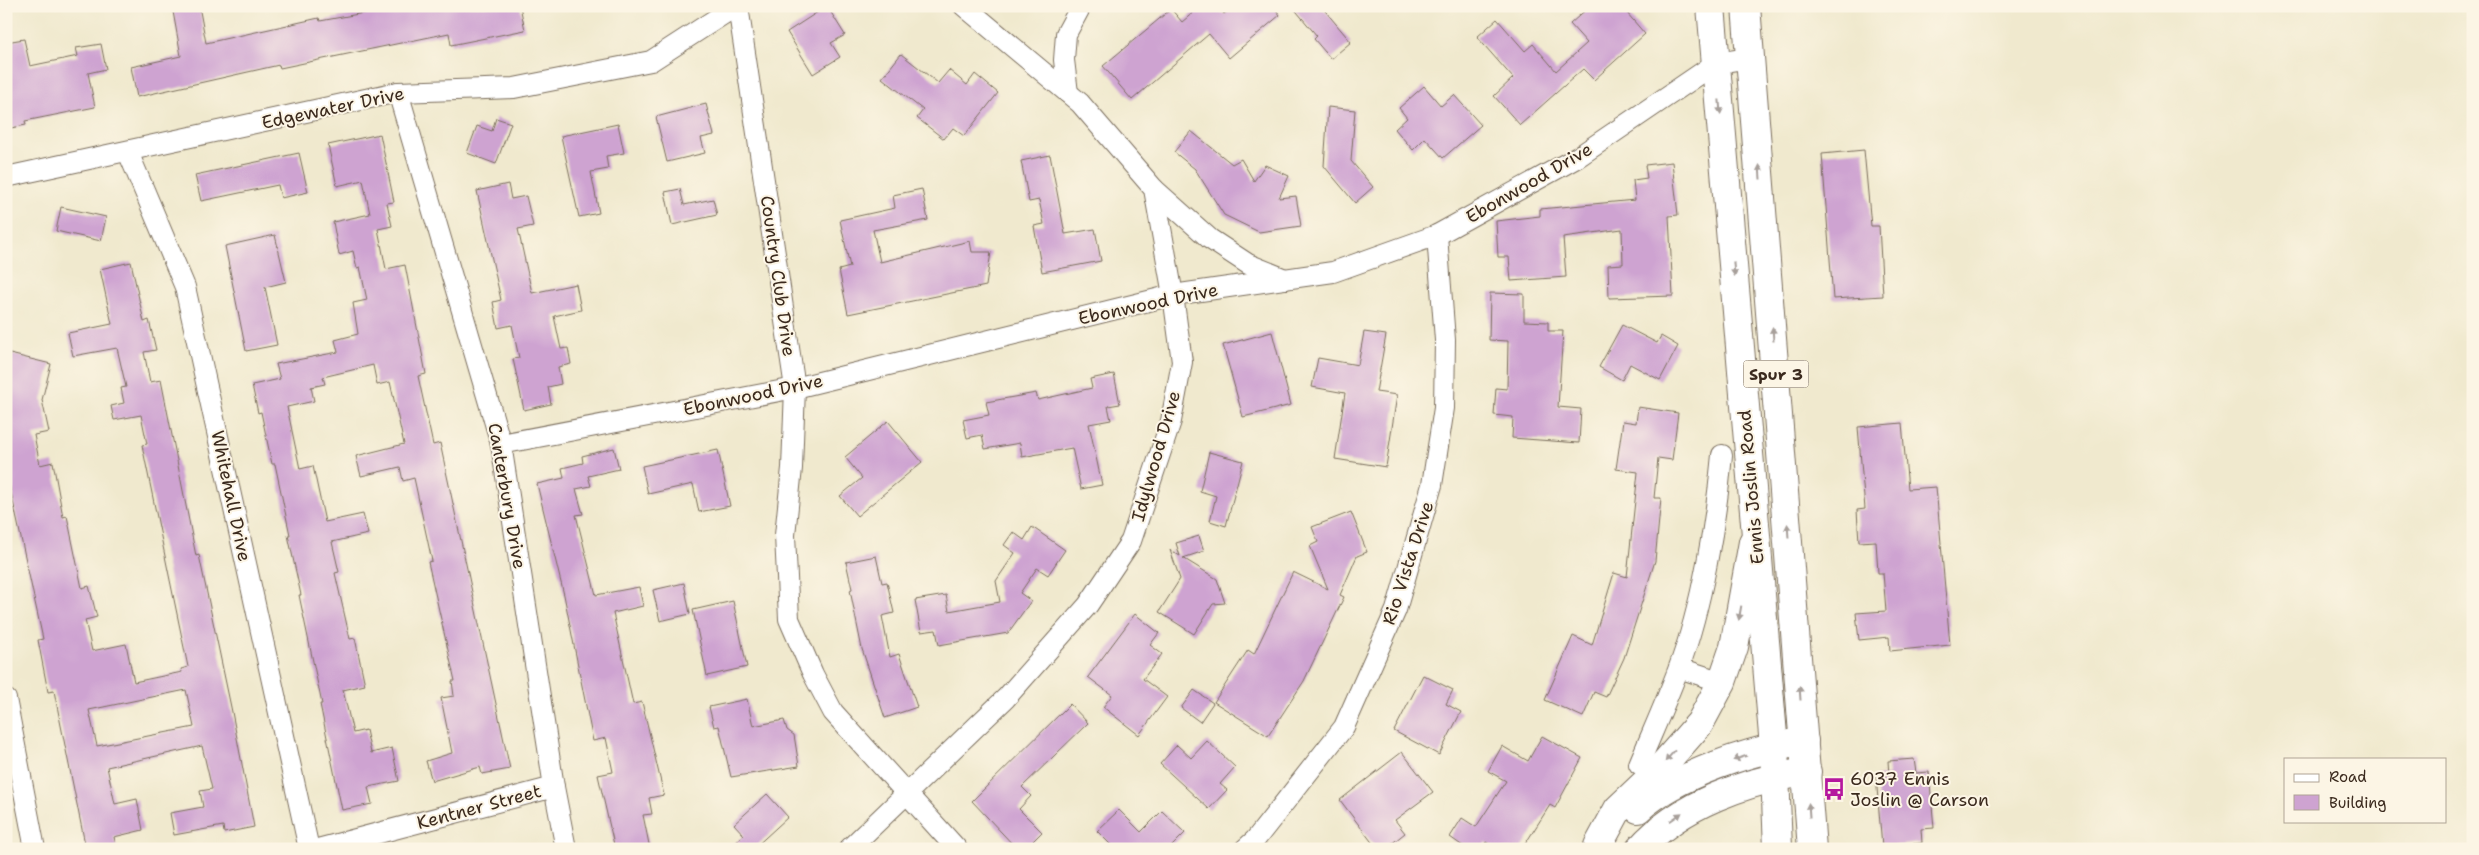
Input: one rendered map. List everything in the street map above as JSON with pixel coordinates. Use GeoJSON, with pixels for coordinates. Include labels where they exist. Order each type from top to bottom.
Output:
{"type":"FeatureCollection","features":[{"type":"Feature","properties":{"kind":"main road","name":"Ennis Joslin Road"},"geometry":{"type":"LineString","coordinates":[[1711,6],[1774,747],[1778,849]]}},
{"type":"Feature","properties":{"kind":"main road","name":"Ennis Joslin Road"},"geometry":{"type":"LineString","coordinates":[[1746,6],[1812,849]]}},
{"type":"Feature","properties":{"kind":"main road"},"geometry":{"type":"LineString","coordinates":[[1597,847],[1618,810],[1657,772],[1700,723],[1722,682],[1734,646],[1755,530]]}},
{"type":"Feature","properties":{"kind":"main road"},"geometry":{"type":"LineString","coordinates":[[1597,847],[1653,795],[1703,771],[1774,747],[1804,741]]}},
{"type":"Feature","properties":{"kind":"main road"},"geometry":{"type":"LineString","coordinates":[[1640,849],[1656,830],[1688,809],[1775,776],[1807,772]]}},
{"type":"Feature","properties":{"kind":"street","name":"Edgewater Drive"},"geometry":{"type":"LineString","coordinates":[[6,177],[398,92],[514,88],[651,61],[737,6]]}},
{"type":"Feature","properties":{"kind":"street","name":"Country Club Drive"},"geometry":{"type":"LineString","coordinates":[[737,6],[795,388],[792,468],[785,536],[789,619],[812,674],[833,712],[956,849]]}},
{"type":"Feature","properties":{"kind":"street"},"geometry":{"type":"LineString","coordinates":[[964,6],[1080,103],[1154,189],[1210,238],[1248,264],[1285,279]]}},
{"type":"Feature","properties":{"kind":"street"},"geometry":{"type":"LineString","coordinates":[[1068,93],[1064,60],[1066,34],[1081,6]]}},
{"type":"Feature","properties":{"kind":"street","name":"Ebonwood Drive"},"geometry":{"type":"LineString","coordinates":[[501,444],[795,388],[1173,295],[1333,272],[1438,235],[1578,157],[1716,63],[1750,58]]}},
{"type":"Feature","properties":{"kind":"street","name":"Canterbury Drive"},"geometry":{"type":"LineString","coordinates":[[398,92],[501,444],[554,788],[566,849]]}},
{"type":"Feature","properties":{"kind":"street","name":"Whitehall Drive"},"geometry":{"type":"LineString","coordinates":[[128,152],[185,287],[309,849]]}},
{"type":"Feature","properties":{"kind":"street","name":"Idylwood Drive"},"geometry":{"type":"LineString","coordinates":[[849,849],[1006,698],[1088,605],[1131,541],[1171,420],[1182,362],[1173,295],[1154,189]]}},
{"type":"Feature","properties":{"kind":"street","name":"Rio Vista Drive"},"geometry":{"type":"LineString","coordinates":[[1245,849],[1255,840],[1344,727],[1396,610],[1432,485],[1444,408],[1445,340],[1438,235]]}},
{"type":"Feature","properties":{"kind":"street"},"geometry":{"type":"LineString","coordinates":[[1639,764],[1679,668],[1699,595],[1718,499],[1722,455]]}},
{"type":"Feature","properties":{"kind":"street"},"geometry":{"type":"LineString","coordinates":[[1679,668],[1722,682]]}},
{"type":"Feature","properties":{"kind":"street"},"geometry":{"type":"LineString","coordinates":[[6,699],[35,849]]}},
{"type":"Feature","properties":{"kind":"street","name":"Kentner Street"},"geometry":{"type":"LineString","coordinates":[[318,849],[554,788]]}},
{"type":"Feature","properties":{"kind":"building"},"geometry":{"type":"Polygon","coordinates":[[[172,6],[199,6],[206,43],[319,18],[320,21],[386,9],[386,6],[520,6],[525,30],[451,45],[449,33],[280,68],[279,65],[137,97],[131,67],[181,56],[172,6]]]}},
{"type":"Feature","properties":{"kind":"building"},"geometry":{"type":"Polygon","coordinates":[[[827,6],[845,35],[831,43],[840,57],[813,74],[787,32],[827,6]]]}},
{"type":"Feature","properties":{"kind":"building"},"geometry":{"type":"Polygon","coordinates":[[[1201,6],[1217,6],[1224,14],[1233,6],[1273,6],[1280,15],[1229,58],[1209,34],[1132,100],[1103,66],[1171,9],[1182,22],[1201,6]]]}},
{"type":"Feature","properties":{"kind":"building"},"geometry":{"type":"Polygon","coordinates":[[[1292,6],[1321,6],[1351,42],[1331,59],[1314,39],[1317,36],[1292,6]]]}},
{"type":"Feature","properties":{"kind":"building"},"geometry":{"type":"Polygon","coordinates":[[[1590,6],[1621,6],[1645,34],[1594,80],[1583,69],[1520,125],[1494,96],[1513,78],[1477,37],[1497,19],[1525,51],[1533,44],[1556,71],[1587,43],[1570,24],[1590,6]]]}},
{"type":"Feature","properties":{"kind":"building"},"geometry":{"type":"Polygon","coordinates":[[[24,39],[30,66],[78,56],[76,48],[101,44],[106,69],[88,73],[95,107],[25,121],[26,125],[6,129],[6,42],[24,39]]]}},
{"type":"Feature","properties":{"kind":"building"},"geometry":{"type":"Polygon","coordinates":[[[901,54],[938,83],[949,70],[967,85],[975,74],[998,93],[964,136],[953,128],[944,139],[917,118],[923,110],[882,78],[901,54]]]}},
{"type":"Feature","properties":{"kind":"building"},"geometry":{"type":"Polygon","coordinates":[[[1424,86],[1441,106],[1454,95],[1481,125],[1443,158],[1425,138],[1413,150],[1395,129],[1407,118],[1399,108],[1424,86]]]}},
{"type":"Feature","properties":{"kind":"building"},"geometry":{"type":"Polygon","coordinates":[[[706,104],[714,135],[701,138],[705,153],[667,162],[656,117],[706,104]]]}},
{"type":"Feature","properties":{"kind":"building"},"geometry":{"type":"Polygon","coordinates":[[[1328,107],[1355,110],[1351,161],[1373,187],[1355,203],[1324,166],[1328,107]]]}},
{"type":"Feature","properties":{"kind":"building"},"geometry":{"type":"Polygon","coordinates":[[[496,118],[511,123],[496,164],[467,153],[477,126],[492,131],[496,118]]]}},
{"type":"Feature","properties":{"kind":"building"},"geometry":{"type":"Polygon","coordinates":[[[618,124],[624,153],[606,156],[608,169],[591,172],[599,213],[579,217],[561,136],[618,124]]]}},
{"type":"Feature","properties":{"kind":"building"},"geometry":{"type":"Polygon","coordinates":[[[1191,131],[1232,164],[1241,159],[1254,181],[1265,165],[1289,176],[1279,198],[1296,196],[1301,226],[1259,232],[1224,215],[1195,169],[1174,152],[1191,131]]]}},
{"type":"Feature","properties":{"kind":"building"},"geometry":{"type":"Polygon","coordinates":[[[380,134],[394,202],[387,203],[392,226],[378,229],[386,269],[405,265],[426,374],[418,376],[433,445],[440,443],[510,769],[482,774],[480,767],[432,781],[426,761],[452,753],[441,698],[454,696],[452,681],[455,681],[428,562],[432,561],[414,478],[403,481],[400,467],[361,476],[356,456],[404,444],[390,382],[377,385],[373,365],[323,377],[325,384],[311,387],[314,401],[287,407],[300,469],[313,466],[325,522],[363,514],[368,534],[332,542],[339,572],[335,573],[350,639],[355,638],[365,685],[343,690],[353,733],[366,730],[371,753],[392,748],[399,781],[368,787],[372,804],[342,810],[275,464],[272,464],[261,412],[258,413],[252,385],[280,379],[276,364],[338,352],[335,340],[358,334],[353,303],[367,300],[360,267],[357,268],[353,251],[339,255],[333,222],[370,214],[363,180],[337,186],[328,145],[380,134]]]}},
{"type":"Feature","properties":{"kind":"building"},"geometry":{"type":"Polygon","coordinates":[[[1864,150],[1871,226],[1879,226],[1883,296],[1833,299],[1822,154],[1864,150]]]}},
{"type":"Feature","properties":{"kind":"building"},"geometry":{"type":"Polygon","coordinates":[[[299,153],[308,192],[281,198],[278,185],[201,201],[195,175],[299,153]]]}},
{"type":"Feature","properties":{"kind":"building"},"geometry":{"type":"Polygon","coordinates":[[[1050,155],[1065,234],[1095,229],[1101,261],[1042,272],[1034,226],[1044,224],[1039,200],[1029,202],[1021,161],[1050,155]]]}},
{"type":"Feature","properties":{"kind":"building"},"geometry":{"type":"Polygon","coordinates":[[[1672,162],[1678,215],[1669,216],[1673,296],[1609,298],[1608,265],[1623,264],[1622,229],[1563,237],[1566,277],[1511,281],[1509,257],[1498,257],[1496,221],[1540,216],[1540,209],[1635,200],[1633,180],[1647,178],[1645,165],[1672,162]]]}},
{"type":"Feature","properties":{"kind":"building"},"geometry":{"type":"Polygon","coordinates":[[[508,184],[511,199],[526,196],[533,226],[518,229],[532,293],[576,284],[581,310],[554,316],[561,349],[568,348],[571,364],[558,367],[561,384],[548,387],[551,404],[524,410],[513,359],[519,358],[512,325],[498,328],[493,302],[501,300],[477,191],[508,184]]]}},
{"type":"Feature","properties":{"kind":"building"},"geometry":{"type":"Polygon","coordinates":[[[680,189],[684,205],[713,199],[717,215],[672,225],[665,192],[680,189]]]}},
{"type":"Feature","properties":{"kind":"building"},"geometry":{"type":"Polygon","coordinates":[[[922,189],[928,220],[873,230],[880,262],[970,241],[972,252],[991,252],[986,286],[848,314],[839,270],[850,267],[840,220],[895,208],[893,195],[922,189]]]}},
{"type":"Feature","properties":{"kind":"building"},"geometry":{"type":"Polygon","coordinates":[[[61,207],[106,217],[101,241],[56,231],[61,207]]]}},
{"type":"Feature","properties":{"kind":"building"},"geometry":{"type":"Polygon","coordinates":[[[275,235],[286,282],[265,287],[277,345],[246,351],[225,246],[275,235]]]}},
{"type":"Feature","properties":{"kind":"building"},"geometry":{"type":"Polygon","coordinates":[[[131,262],[144,322],[149,320],[156,350],[144,352],[150,382],[161,380],[196,556],[199,555],[232,712],[254,827],[224,833],[223,826],[174,835],[170,813],[203,807],[200,791],[212,789],[202,746],[107,767],[115,804],[137,799],[143,830],[114,837],[117,849],[86,849],[54,691],[48,692],[38,640],[43,639],[6,469],[6,353],[51,364],[42,400],[49,432],[34,435],[40,465],[53,462],[63,517],[67,516],[82,588],[89,586],[97,617],[85,620],[92,651],[126,644],[134,682],[182,672],[181,669],[188,667],[142,445],[147,444],[141,415],[114,420],[111,406],[124,403],[121,388],[126,387],[117,348],[73,356],[68,333],[112,324],[100,269],[131,262]],[[186,690],[89,710],[97,746],[194,727],[186,690]]]}},
{"type":"Feature","properties":{"kind":"building"},"geometry":{"type":"Polygon","coordinates":[[[1490,293],[1524,294],[1524,321],[1548,322],[1548,331],[1563,331],[1558,407],[1581,409],[1579,443],[1512,438],[1513,417],[1494,415],[1496,388],[1507,389],[1508,341],[1489,340],[1490,293]]]}},
{"type":"Feature","properties":{"kind":"building"},"geometry":{"type":"Polygon","coordinates":[[[1622,325],[1657,343],[1661,336],[1678,346],[1660,380],[1630,364],[1622,380],[1599,367],[1622,325]]]}},
{"type":"Feature","properties":{"kind":"building"},"geometry":{"type":"Polygon","coordinates":[[[1272,332],[1291,405],[1243,417],[1223,345],[1272,332]]]}},
{"type":"Feature","properties":{"kind":"building"},"geometry":{"type":"Polygon","coordinates":[[[1364,332],[1386,335],[1376,392],[1397,395],[1386,467],[1335,459],[1345,393],[1312,387],[1318,358],[1358,365],[1364,332]]]}},
{"type":"Feature","properties":{"kind":"building"},"geometry":{"type":"Polygon","coordinates":[[[1114,374],[1120,404],[1108,406],[1111,420],[1089,424],[1102,485],[1081,489],[1072,448],[1022,457],[1020,443],[985,449],[982,435],[967,438],[963,420],[989,415],[986,402],[1036,393],[1038,400],[1092,388],[1090,379],[1114,374]]]}},
{"type":"Feature","properties":{"kind":"building"},"geometry":{"type":"Polygon","coordinates":[[[1638,407],[1678,413],[1672,460],[1658,458],[1654,498],[1661,498],[1655,561],[1624,658],[1606,697],[1594,692],[1583,717],[1545,700],[1573,636],[1592,645],[1614,573],[1627,577],[1638,472],[1616,469],[1623,421],[1636,423],[1638,407]]]}},
{"type":"Feature","properties":{"kind":"building"},"geometry":{"type":"Polygon","coordinates":[[[888,421],[922,462],[857,516],[840,496],[862,478],[845,457],[888,421]]]}},
{"type":"Feature","properties":{"kind":"building"},"geometry":{"type":"Polygon","coordinates":[[[1902,423],[1908,489],[1936,487],[1950,645],[1890,651],[1889,637],[1859,640],[1856,613],[1886,611],[1883,573],[1878,573],[1876,541],[1859,542],[1857,510],[1865,509],[1858,427],[1902,423]]]}},
{"type":"Feature","properties":{"kind":"building"},"geometry":{"type":"Polygon","coordinates":[[[614,448],[619,469],[588,476],[591,486],[576,489],[583,514],[576,515],[596,595],[639,587],[643,606],[613,613],[633,704],[642,702],[664,795],[649,798],[652,814],[643,815],[650,849],[615,849],[598,775],[613,772],[606,738],[593,741],[564,595],[537,484],[564,478],[562,468],[583,463],[582,456],[614,448]]]}},
{"type":"Feature","properties":{"kind":"building"},"geometry":{"type":"Polygon","coordinates":[[[718,450],[730,506],[699,512],[693,484],[648,494],[642,466],[718,450]]]}},
{"type":"Feature","properties":{"kind":"building"},"geometry":{"type":"Polygon","coordinates":[[[1209,452],[1243,461],[1226,526],[1210,521],[1216,496],[1200,491],[1209,452]]]}},
{"type":"Feature","properties":{"kind":"building"},"geometry":{"type":"Polygon","coordinates":[[[1351,512],[1367,552],[1357,556],[1340,595],[1344,597],[1304,681],[1268,736],[1214,702],[1248,650],[1254,654],[1293,572],[1328,589],[1310,546],[1318,542],[1312,527],[1351,512]]]}},
{"type":"Feature","properties":{"kind":"building"},"geometry":{"type":"Polygon","coordinates":[[[1032,527],[1065,550],[1048,575],[1037,568],[1020,593],[1031,601],[1008,633],[939,645],[936,630],[921,632],[915,600],[946,595],[949,611],[1000,602],[996,581],[1015,553],[1004,545],[1013,532],[1024,540],[1032,527]]]}},
{"type":"Feature","properties":{"kind":"building"},"geometry":{"type":"Polygon","coordinates":[[[1199,536],[1204,551],[1183,558],[1217,579],[1225,603],[1213,604],[1194,634],[1159,612],[1180,579],[1170,550],[1180,556],[1176,543],[1199,536]]]}},
{"type":"Feature","properties":{"kind":"building"},"geometry":{"type":"Polygon","coordinates":[[[876,556],[882,583],[887,582],[894,613],[882,616],[890,657],[899,654],[917,707],[885,718],[862,649],[846,562],[876,556]]]}},
{"type":"Feature","properties":{"kind":"building"},"geometry":{"type":"Polygon","coordinates":[[[684,583],[690,614],[660,621],[653,590],[684,583]]]}},
{"type":"Feature","properties":{"kind":"building"},"geometry":{"type":"Polygon","coordinates":[[[733,601],[747,667],[707,676],[693,610],[733,601]]]}},
{"type":"Feature","properties":{"kind":"building"},"geometry":{"type":"Polygon","coordinates":[[[1135,614],[1159,633],[1150,645],[1162,654],[1143,679],[1167,697],[1139,735],[1103,707],[1112,695],[1088,677],[1135,614]]]}},
{"type":"Feature","properties":{"kind":"building"},"geometry":{"type":"Polygon","coordinates":[[[1423,675],[1453,690],[1446,704],[1461,712],[1439,755],[1394,731],[1423,675]]]}},
{"type":"Feature","properties":{"kind":"building"},"geometry":{"type":"Polygon","coordinates":[[[1194,690],[1213,703],[1200,722],[1181,708],[1194,690]]]}},
{"type":"Feature","properties":{"kind":"building"},"geometry":{"type":"Polygon","coordinates":[[[747,699],[753,726],[784,720],[787,730],[794,735],[799,766],[731,777],[719,726],[714,727],[709,707],[747,699]]]}},
{"type":"Feature","properties":{"kind":"building"},"geometry":{"type":"Polygon","coordinates":[[[1070,704],[1088,723],[1022,787],[1031,796],[1019,809],[1042,832],[1025,849],[1017,849],[972,801],[1070,704]]]}},
{"type":"Feature","properties":{"kind":"building"},"geometry":{"type":"Polygon","coordinates":[[[1542,736],[1582,758],[1555,808],[1550,805],[1522,849],[1497,849],[1486,842],[1482,849],[1467,849],[1450,837],[1462,818],[1476,827],[1506,781],[1488,771],[1502,746],[1528,761],[1542,736]]]}},
{"type":"Feature","properties":{"kind":"building"},"geometry":{"type":"Polygon","coordinates":[[[1207,741],[1235,767],[1220,784],[1227,790],[1209,809],[1160,764],[1177,745],[1191,758],[1207,741]]]}},
{"type":"Feature","properties":{"kind":"building"},"geometry":{"type":"Polygon","coordinates":[[[1402,752],[1433,792],[1395,820],[1405,833],[1385,849],[1377,849],[1340,800],[1402,752]]]}},
{"type":"Feature","properties":{"kind":"building"},"geometry":{"type":"Polygon","coordinates":[[[1914,759],[1916,773],[1929,772],[1934,828],[1921,829],[1922,843],[1882,847],[1876,776],[1889,775],[1888,761],[1914,759]]]}},
{"type":"Feature","properties":{"kind":"building"},"geometry":{"type":"Polygon","coordinates":[[[767,794],[788,817],[753,849],[729,849],[744,835],[734,824],[767,794]]]}},
{"type":"Feature","properties":{"kind":"building"},"geometry":{"type":"Polygon","coordinates":[[[1119,810],[1141,832],[1162,811],[1185,833],[1169,849],[1115,849],[1097,831],[1119,810]]]}},
{"type":"Feature","properties":{"kind":"place","name":"6037 Ennis Joslin @ Carson"},"geometry":{"type":"Point","coordinates":[1834,789]}}]}
